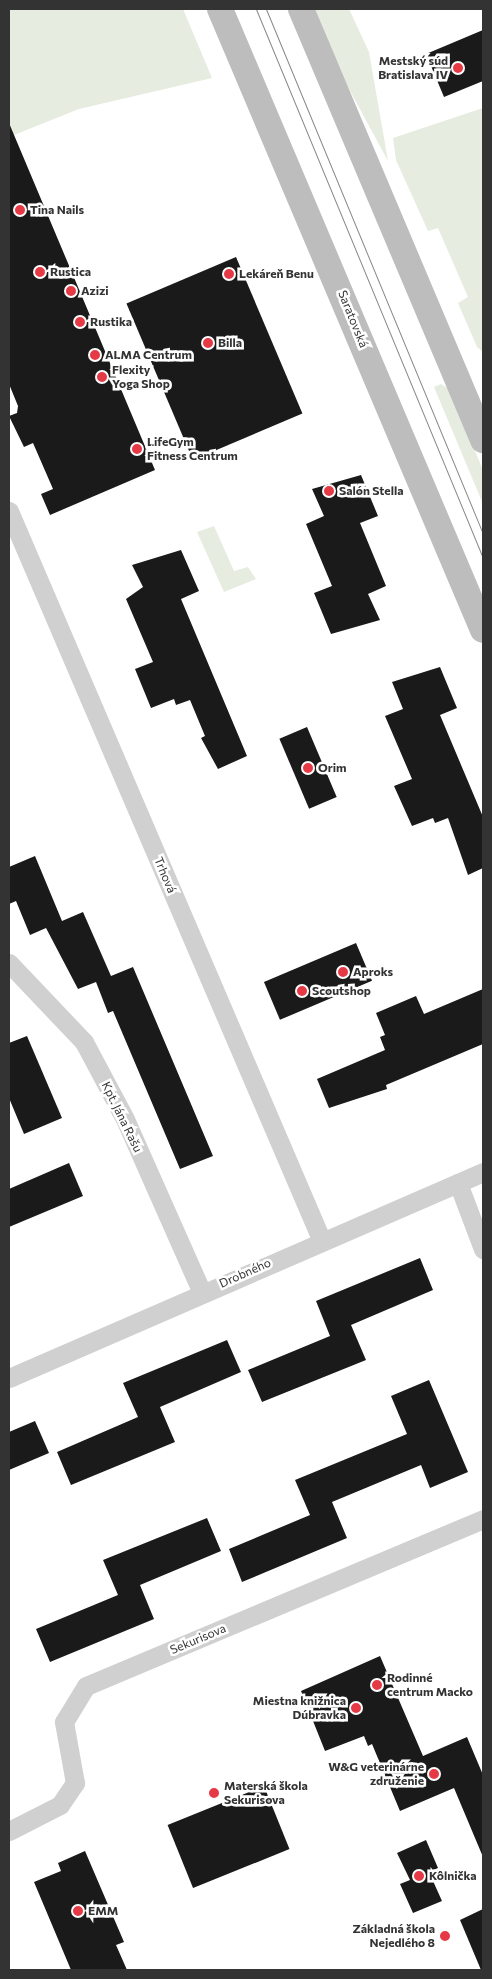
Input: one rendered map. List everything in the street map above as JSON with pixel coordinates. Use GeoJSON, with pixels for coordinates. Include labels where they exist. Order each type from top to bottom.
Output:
{"type":"FeatureCollection","features":[{"type":"Feature","properties":{"kind":"main road","name":"Saratovská"},"geometry":{"type":"LineString","coordinates":[[220,9],[483,630]]}},
{"type":"Feature","properties":{"kind":"main road"},"geometry":{"type":"LineString","coordinates":[[300,9],[483,440]]}},
{"type":"Feature","properties":{"kind":"street","name":"Trhová"},"geometry":{"type":"LineString","coordinates":[[9,512],[321,1239]]}},
{"type":"Feature","properties":{"kind":"street","name":"Kpt. Jána Rašu"},"geometry":{"type":"LineString","coordinates":[[9,963],[84,1042],[125,1119],[202,1293]]}},
{"type":"Feature","properties":{"kind":"street","name":"Drobného"},"geometry":{"type":"LineString","coordinates":[[9,1378],[321,1239],[483,1172]]}},
{"type":"Feature","properties":{"kind":"street"},"geometry":{"type":"LineString","coordinates":[[458,1183],[483,1249]]}},
{"type":"Feature","properties":{"kind":"street","name":"Sekurisova"},"geometry":{"type":"LineString","coordinates":[[9,1831],[60,1804],[75,1783],[64,1722],[86,1686],[483,1519]]}},
{"type":"Feature","properties":{"kind":"shaded area"},"geometry":{"type":"Polygon","coordinates":[[[9,9],[183,9],[212,78],[79,109],[9,137],[9,9]]]}},
{"type":"Feature","properties":{"kind":"shaded area"},"geometry":{"type":"Polygon","coordinates":[[[315,9],[349,9],[369,52],[388,161],[341,74],[315,9]]]}},
{"type":"Feature","properties":{"kind":"shaded area"},"geometry":{"type":"Polygon","coordinates":[[[483,108],[483,352],[477,347],[458,303],[468,297],[438,228],[428,231],[396,160],[393,138],[483,108]]]}},
{"type":"Feature","properties":{"kind":"shaded area"},"geometry":{"type":"Polygon","coordinates":[[[441,384],[449,389],[483,470],[483,504],[434,387],[441,384]]]}},
{"type":"Feature","properties":{"kind":"shaded area"},"geometry":{"type":"Polygon","coordinates":[[[214,526],[234,571],[248,567],[256,579],[224,592],[197,532],[214,526]]]}},
{"type":"Feature","properties":{"kind":"building","name":"Mestský súd Bratislava IV"},"geometry":{"type":"Polygon","coordinates":[[[483,30],[483,81],[444,97],[426,54],[483,30]]]}},
{"type":"Feature","properties":{"kind":"building","name":"Rustica"},"geometry":{"type":"Polygon","coordinates":[[[9,123],[155,470],[50,515],[41,494],[53,489],[33,443],[24,447],[9,416],[17,413],[18,406],[9,384],[9,123]]]}},
{"type":"Feature","properties":{"kind":"building","name":"Billa"},"geometry":{"type":"Polygon","coordinates":[[[236,257],[302,413],[193,460],[126,303],[236,257]]]}},
{"type":"Feature","properties":{"kind":"building"},"geometry":{"type":"Polygon","coordinates":[[[361,475],[378,516],[360,523],[386,586],[368,594],[380,620],[331,634],[314,593],[332,586],[306,524],[324,516],[312,489],[361,475]]]}},
{"type":"Feature","properties":{"kind":"building"},"geometry":{"type":"Polygon","coordinates":[[[181,550],[199,591],[181,599],[247,756],[218,769],[201,738],[205,736],[190,700],[176,705],[174,699],[151,708],[135,669],[153,662],[126,599],[143,587],[132,565],[181,550]]]}},
{"type":"Feature","properties":{"kind":"building"},"geometry":{"type":"Polygon","coordinates":[[[440,667],[457,708],[440,715],[483,817],[483,868],[468,875],[448,818],[435,823],[433,818],[412,826],[394,786],[412,779],[385,716],[403,709],[392,682],[440,667]]]}},
{"type":"Feature","properties":{"kind":"building","name":"Orim"},"geometry":{"type":"Polygon","coordinates":[[[307,727],[337,797],[309,809],[279,739],[307,727]]]}},
{"type":"Feature","properties":{"kind":"building"},"geometry":{"type":"Polygon","coordinates":[[[35,856],[62,921],[83,912],[111,976],[133,967],[213,1156],[180,1169],[113,1011],[108,1013],[96,982],[78,989],[46,928],[30,935],[16,901],[9,904],[9,867],[35,856]]]}},
{"type":"Feature","properties":{"kind":"building"},"geometry":{"type":"Polygon","coordinates":[[[356,943],[372,981],[280,1020],[264,982],[356,943]]]}},
{"type":"Feature","properties":{"kind":"building"},"geometry":{"type":"Polygon","coordinates":[[[483,989],[483,1044],[386,1085],[387,1089],[329,1108],[317,1079],[385,1050],[380,1037],[385,1035],[376,1013],[416,996],[424,1014],[483,989]]]}},
{"type":"Feature","properties":{"kind":"building"},"geometry":{"type":"Polygon","coordinates":[[[27,1036],[62,1118],[24,1134],[9,1098],[9,1043],[27,1036]]]}},
{"type":"Feature","properties":{"kind":"building"},"geometry":{"type":"Polygon","coordinates":[[[69,1163],[83,1196],[9,1227],[9,1189],[69,1163]]]}},
{"type":"Feature","properties":{"kind":"building"},"geometry":{"type":"Polygon","coordinates":[[[420,1258],[433,1290],[351,1325],[366,1360],[262,1402],[248,1370],[330,1336],[316,1301],[420,1258]]]}},
{"type":"Feature","properties":{"kind":"building"},"geometry":{"type":"Polygon","coordinates":[[[227,1340],[241,1372],[160,1407],[175,1442],[71,1485],[57,1452],[138,1417],[123,1383],[227,1340]]]}},
{"type":"Feature","properties":{"kind":"building"},"geometry":{"type":"Polygon","coordinates":[[[429,1380],[468,1472],[430,1488],[421,1465],[332,1502],[347,1538],[242,1582],[229,1549],[310,1515],[295,1480],[407,1434],[391,1396],[429,1380]]]}},
{"type":"Feature","properties":{"kind":"building"},"geometry":{"type":"Polygon","coordinates":[[[35,1421],[49,1453],[9,1470],[9,1432],[35,1421]]]}},
{"type":"Feature","properties":{"kind":"building"},"geometry":{"type":"Polygon","coordinates":[[[207,1518],[221,1551],[140,1585],[154,1619],[50,1662],[36,1629],[118,1595],[103,1560],[207,1518]]]}},
{"type":"Feature","properties":{"kind":"building"},"geometry":{"type":"Polygon","coordinates":[[[380,1656],[423,1756],[467,1737],[483,1775],[483,1857],[454,1788],[400,1811],[372,1744],[368,1746],[364,1736],[325,1751],[301,1691],[380,1656]]]}},
{"type":"Feature","properties":{"kind":"building"},"geometry":{"type":"Polygon","coordinates":[[[264,1786],[289,1849],[193,1888],[168,1825],[264,1786]]]}},
{"type":"Feature","properties":{"kind":"building","name":"Kôlnička"},"geometry":{"type":"Polygon","coordinates":[[[426,1840],[438,1868],[429,1872],[442,1901],[413,1913],[400,1884],[410,1880],[397,1853],[426,1840]]]}},
{"type":"Feature","properties":{"kind":"building","name":"EMM"},"geometry":{"type":"Polygon","coordinates":[[[85,1851],[124,1942],[116,1945],[127,1970],[71,1970],[34,1882],[61,1871],[58,1863],[85,1851]]]}},
{"type":"Feature","properties":{"kind":"building"},"geometry":{"type":"Polygon","coordinates":[[[483,1909],[483,1970],[481,1970],[460,1920],[483,1909]]]}},
{"type":"Feature","properties":{"kind":"tram line"},"geometry":{"type":"LineString","coordinates":[[256,9],[483,558]]}},
{"type":"Feature","properties":{"kind":"tram line"},"geometry":{"type":"LineString","coordinates":[[266,9],[483,534]]}},
{"type":"Feature","properties":{"kind":"place","name":"Mestský súd Bratislava IV"},"geometry":{"type":"Point","coordinates":[458,68]}},
{"type":"Feature","properties":{"kind":"place","name":"Tina Nails"},"geometry":{"type":"Point","coordinates":[20,210]}},
{"type":"Feature","properties":{"kind":"place","name":"Rustica"},"geometry":{"type":"Point","coordinates":[40,272]}},
{"type":"Feature","properties":{"kind":"place","name":"Lekáreň Benu"},"geometry":{"type":"Point","coordinates":[229,274]}},
{"type":"Feature","properties":{"kind":"place","name":"Azizi"},"geometry":{"type":"Point","coordinates":[71,291]}},
{"type":"Feature","properties":{"kind":"place","name":"Rustika"},"geometry":{"type":"Point","coordinates":[80,322]}},
{"type":"Feature","properties":{"kind":"place","name":"Billa"},"geometry":{"type":"Point","coordinates":[208,343]}},
{"type":"Feature","properties":{"kind":"place","name":"ALMA Centrum"},"geometry":{"type":"Point","coordinates":[95,355]}},
{"type":"Feature","properties":{"kind":"place","name":"Flexity Yoga Shop"},"geometry":{"type":"Point","coordinates":[102,377]}},
{"type":"Feature","properties":{"kind":"place","name":"LifeGym Fitness Centrum"},"geometry":{"type":"Point","coordinates":[137,449]}},
{"type":"Feature","properties":{"kind":"place","name":"Salón Stella"},"geometry":{"type":"Point","coordinates":[329,491]}},
{"type":"Feature","properties":{"kind":"place","name":"Orim"},"geometry":{"type":"Point","coordinates":[308,768]}},
{"type":"Feature","properties":{"kind":"place","name":"Aproks"},"geometry":{"type":"Point","coordinates":[343,972]}},
{"type":"Feature","properties":{"kind":"place","name":"Scoutshop"},"geometry":{"type":"Point","coordinates":[302,991]}},
{"type":"Feature","properties":{"kind":"place","name":"Rodinné centrum Macko"},"geometry":{"type":"Point","coordinates":[377,1685]}},
{"type":"Feature","properties":{"kind":"place","name":"Miestna knižnica Dúbravka"},"geometry":{"type":"Point","coordinates":[356,1708]}},
{"type":"Feature","properties":{"kind":"place","name":"W&G veterinárne združenie"},"geometry":{"type":"Point","coordinates":[434,1774]}},
{"type":"Feature","properties":{"kind":"place","name":"Materská škola Sekurisova"},"geometry":{"type":"Point","coordinates":[214,1793]}},
{"type":"Feature","properties":{"kind":"place","name":"Kôlnička"},"geometry":{"type":"Point","coordinates":[419,1876]}},
{"type":"Feature","properties":{"kind":"place","name":"EMM"},"geometry":{"type":"Point","coordinates":[78,1911]}},
{"type":"Feature","properties":{"kind":"place","name":"Základná škola Nejedlého 8"},"geometry":{"type":"Point","coordinates":[445,1936]}}]}
